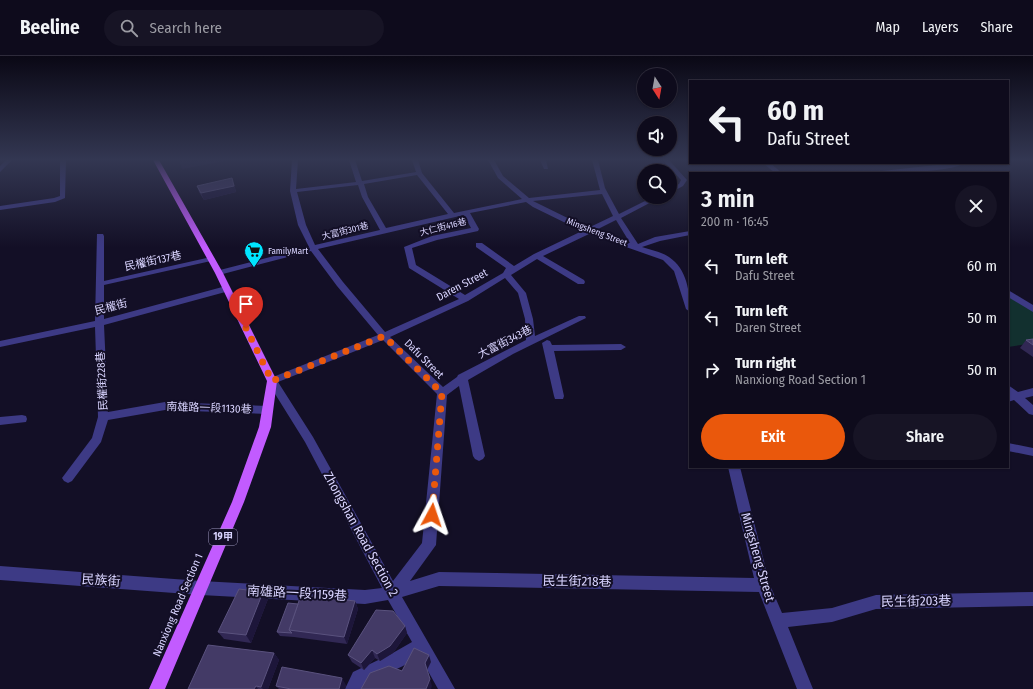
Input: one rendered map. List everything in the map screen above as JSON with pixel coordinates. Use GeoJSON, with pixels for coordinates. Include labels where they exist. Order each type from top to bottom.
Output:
{"type":"FeatureCollection","features":[{"type":"Feature","properties":{"kind":"main road"},"geometry":{"type":"LineString","coordinates":[[172,190],[219,273],[272,381]]}},
{"type":"Feature","properties":{"kind":"main road","name":"Nanxiong Road Section 1"},"geometry":{"type":"LineString","coordinates":[[157,689],[245,483],[265,427],[272,381]]}},
{"type":"Feature","properties":{"kind":"street"},"geometry":{"type":"LineString","coordinates":[[0,208],[56,200],[63,197],[63,190]]}},
{"type":"Feature","properties":{"kind":"street"},"geometry":{"type":"LineString","coordinates":[[294,191],[306,190]]}},
{"type":"Feature","properties":{"kind":"street"},"geometry":{"type":"LineString","coordinates":[[363,190],[365,197],[384,231]]}},
{"type":"Feature","properties":{"kind":"street"},"geometry":{"type":"LineString","coordinates":[[432,190],[452,215]]}},
{"type":"Feature","properties":{"kind":"street","name":"Mingsheng Street"},"geometry":{"type":"LineString","coordinates":[[514,190],[526,200],[545,212],[588,231],[666,258],[678,270],[689,306]]}},
{"type":"Feature","properties":{"kind":"street","name":"Dafu Street"},"geometry":{"type":"LineString","coordinates":[[294,191],[302,225],[313,248],[340,284],[384,336],[442,393],[429,545],[392,593]]}},
{"type":"Feature","properties":{"kind":"street"},"geometry":{"type":"LineString","coordinates":[[604,192],[617,217],[636,247],[658,239],[689,233]]}},
{"type":"Feature","properties":{"kind":"street","name":"大富街301巷"},"geometry":{"type":"LineString","coordinates":[[219,273],[313,248],[466,212],[526,200],[604,192]]}},
{"type":"Feature","properties":{"kind":"street","name":"Daren Street"},"geometry":{"type":"LineString","coordinates":[[272,381],[384,336],[466,299],[537,256],[644,204]]}},
{"type":"Feature","properties":{"kind":"street","name":"大仁街416巷"},"geometry":{"type":"LineString","coordinates":[[466,212],[475,229],[435,238],[408,247],[412,266],[466,299]]}},
{"type":"Feature","properties":{"kind":"street"},"geometry":{"type":"LineString","coordinates":[[99,323],[100,236]]}},
{"type":"Feature","properties":{"kind":"street"},"geometry":{"type":"LineString","coordinates":[[479,245],[511,268],[506,274],[522,293],[529,319],[531,342]]}},
{"type":"Feature","properties":{"kind":"street"},"geometry":{"type":"LineString","coordinates":[[537,256],[581,282]]}},
{"type":"Feature","properties":{"kind":"street","name":"民權街137巷"},"geometry":{"type":"LineString","coordinates":[[99,284],[211,259]]}},
{"type":"Feature","properties":{"kind":"street","name":"民權街"},"geometry":{"type":"LineString","coordinates":[[0,344],[99,323],[226,289]]}},
{"type":"Feature","properties":{"kind":"street"},"geometry":{"type":"LineString","coordinates":[[1009,294],[1033,309]]}},
{"type":"Feature","properties":{"kind":"street","name":"大富街343巷"},"geometry":{"type":"LineString","coordinates":[[442,393],[462,377],[582,318]]}},
{"type":"Feature","properties":{"kind":"street","name":"民權街228巷"},"geometry":{"type":"LineString","coordinates":[[68,478],[97,439],[103,417],[99,323]]}},
{"type":"Feature","properties":{"kind":"street"},"geometry":{"type":"LineString","coordinates":[[546,335],[559,396]]}},
{"type":"Feature","properties":{"kind":"street"},"geometry":{"type":"LineString","coordinates":[[548,348],[621,347]]}},
{"type":"Feature","properties":{"kind":"street"},"geometry":{"type":"LineString","coordinates":[[462,377],[479,456]]}},
{"type":"Feature","properties":{"kind":"street","name":"Zhongshan Road Section 2"},"geometry":{"type":"LineString","coordinates":[[272,381],[309,440],[392,593],[447,689]]}},
{"type":"Feature","properties":{"kind":"street"},"geometry":{"type":"LineString","coordinates":[[1013,397],[1033,392]]}},
{"type":"Feature","properties":{"kind":"street"},"geometry":{"type":"LineString","coordinates":[[1013,397],[1033,411]]}},
{"type":"Feature","properties":{"kind":"street","name":"南雄路一段1130巷"},"geometry":{"type":"LineString","coordinates":[[103,417],[165,406],[268,410]]}},
{"type":"Feature","properties":{"kind":"street"},"geometry":{"type":"LineString","coordinates":[[0,421],[22,419]]}},
{"type":"Feature","properties":{"kind":"street"},"geometry":{"type":"LineString","coordinates":[[1009,447],[1033,452]]}},
{"type":"Feature","properties":{"kind":"street","name":"Mingsheng Street"},"geometry":{"type":"LineString","coordinates":[[734,468],[763,585],[805,689]]}},
{"type":"Feature","properties":{"kind":"street","name":"民族街"},"geometry":{"type":"LineString","coordinates":[[0,573],[201,588]]}},
{"type":"Feature","properties":{"kind":"street","name":"民生街218巷"},"geometry":{"type":"LineString","coordinates":[[392,593],[439,579],[763,585]]}},
{"type":"Feature","properties":{"kind":"street","name":"南雄路一段1159巷"},"geometry":{"type":"LineString","coordinates":[[201,588],[365,597],[392,593]]}},
{"type":"Feature","properties":{"kind":"street","name":"民生街203巷"},"geometry":{"type":"LineString","coordinates":[[778,621],[832,615],[876,602],[1033,599]]}},
{"type":"Feature","properties":{"kind":"street"},"geometry":{"type":"LineString","coordinates":[[353,689],[359,678],[397,660],[422,644]]}},
{"type":"Feature","properties":{"kind":"green space"},"geometry":{"type":"Polygon","coordinates":[[[1009,296],[1033,311],[1033,343],[1009,347],[1009,296]]]}},
{"type":"Feature","properties":{"kind":"building"},"geometry":{"type":"Polygon","coordinates":[[[199,190],[217,190],[201,193],[199,190]]]}},
{"type":"Feature","properties":{"kind":"building"},"geometry":{"type":"Polygon","coordinates":[[[1033,339],[1033,345],[1026,340],[1033,339]]]}},
{"type":"Feature","properties":{"kind":"building"},"geometry":{"type":"Polygon","coordinates":[[[239,589],[263,592],[246,635],[218,632],[239,589]]]}},
{"type":"Feature","properties":{"kind":"building"},"geometry":{"type":"Polygon","coordinates":[[[301,595],[355,601],[344,637],[289,630],[301,595]]]}},
{"type":"Feature","properties":{"kind":"building"},"geometry":{"type":"Polygon","coordinates":[[[288,603],[298,604],[289,630],[292,633],[277,632],[288,603]]]}},
{"type":"Feature","properties":{"kind":"building"},"geometry":{"type":"Polygon","coordinates":[[[376,610],[393,611],[405,626],[390,646],[377,654],[372,650],[361,663],[348,655],[376,610]]]}},
{"type":"Feature","properties":{"kind":"building"},"geometry":{"type":"Polygon","coordinates":[[[208,645],[274,653],[261,687],[256,686],[254,689],[188,689],[208,645]]]}},
{"type":"Feature","properties":{"kind":"building"},"geometry":{"type":"Polygon","coordinates":[[[414,648],[429,655],[425,663],[430,679],[426,689],[361,689],[370,673],[389,666],[402,671],[414,648]]]}},
{"type":"Feature","properties":{"kind":"building"},"geometry":{"type":"Polygon","coordinates":[[[282,667],[342,678],[339,689],[291,689],[276,686],[282,667]]]}},
{"type":"Feature","properties":{"kind":"place","name":"FamilyMart"},"geometry":{"type":"Point","coordinates":[254,268]}},
{"type":"Feature","properties":{"kind":"route"},"geometry":{"type":"LineString","coordinates":[[246,328],[272,381],[384,336],[442,393],[432,515]]}}]}
